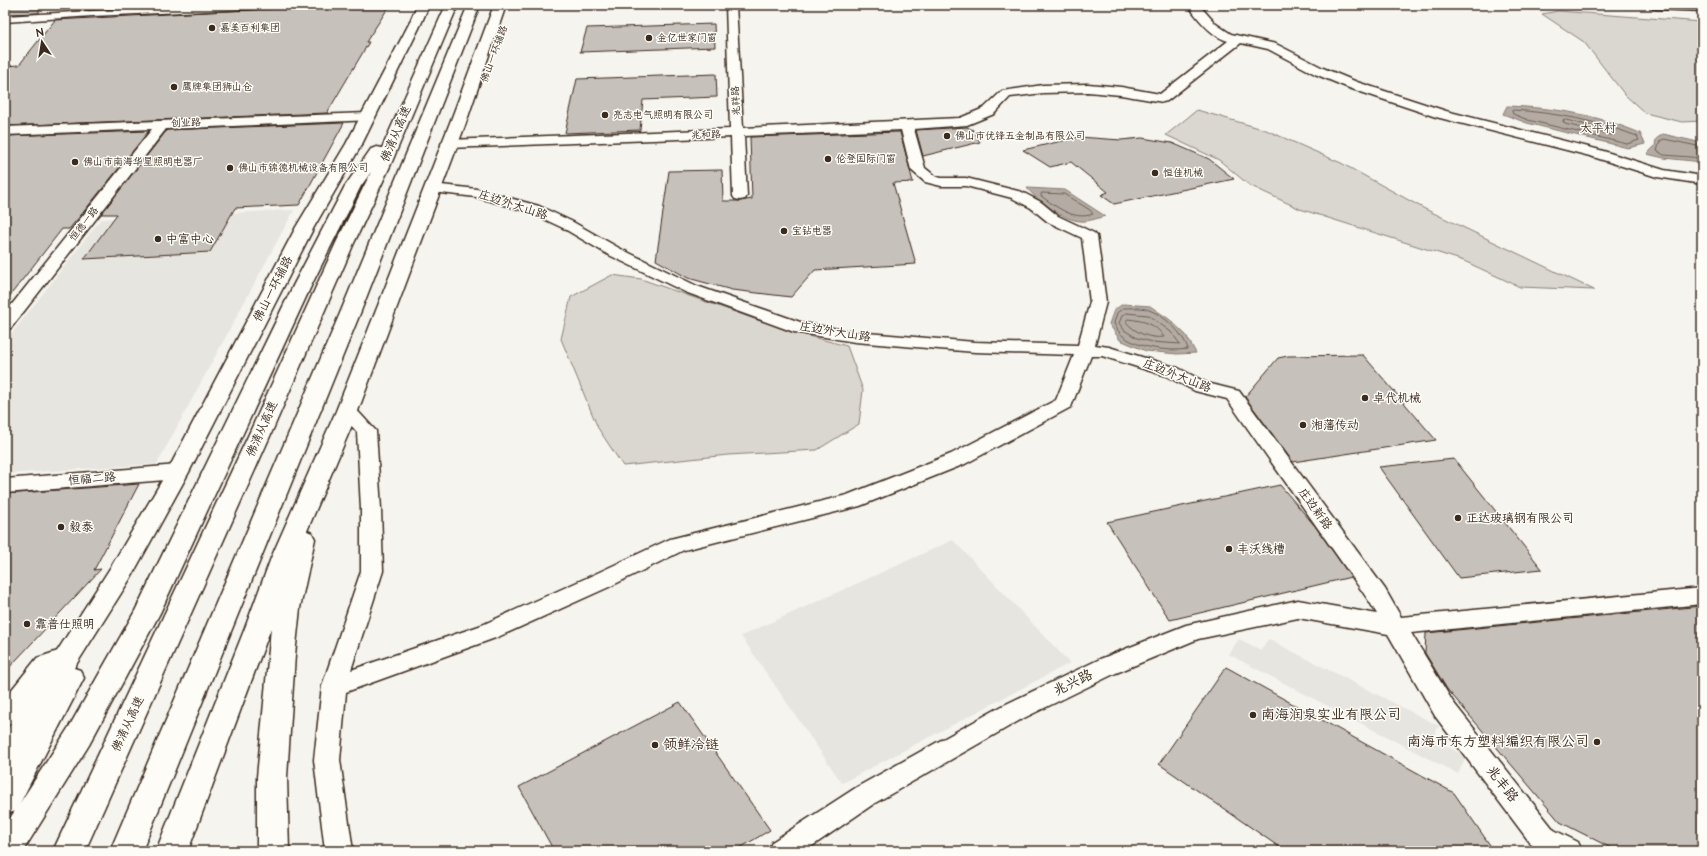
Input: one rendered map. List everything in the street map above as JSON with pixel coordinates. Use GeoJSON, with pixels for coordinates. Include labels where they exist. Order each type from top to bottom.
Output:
{"type":"FeatureCollection","features":[{"type":"Feature","properties":{"kind":"main road","name":"佛山一环辅路"},"geometry":{"type":"LineString","coordinates":[[121,572],[178,472],[305,227],[354,144],[424,5]]}},
{"type":"Feature","properties":{"kind":"main road"},"geometry":{"type":"LineString","coordinates":[[354,144],[386,105],[437,5]]}},
{"type":"Feature","properties":{"kind":"main road","name":"佛清从高速"},"geometry":{"type":"LineString","coordinates":[[69,851],[260,434],[345,243],[383,164],[452,5]]}},
{"type":"Feature","properties":{"kind":"main road","name":"佛清从高速"},"geometry":{"type":"LineString","coordinates":[[126,851],[351,311],[474,5]]}},
{"type":"Feature","properties":{"kind":"main road","name":"佛山一环辅路"},"geometry":{"type":"LineString","coordinates":[[320,472],[347,411],[448,144],[459,120],[500,5]]}},
{"type":"Feature","properties":{"kind":"main road","name":"佛山一环辅路"},"geometry":{"type":"LineString","coordinates":[[459,120],[480,93],[500,44],[511,5]]}},
{"type":"Feature","properties":{"kind":"main road"},"geometry":{"type":"LineString","coordinates":[[1656,5],[1702,7]]}},
{"type":"Feature","properties":{"kind":"main road"},"geometry":{"type":"LineString","coordinates":[[5,850],[19,832],[80,736],[147,613],[287,319],[353,186],[407,109]]}},
{"type":"Feature","properties":{"kind":"main road"},"geometry":{"type":"LineString","coordinates":[[273,851],[272,777],[281,655],[287,608],[320,472]]}},
{"type":"Feature","properties":{"kind":"main road"},"geometry":{"type":"LineString","coordinates":[[172,851],[258,628],[283,558],[320,472]]}},
{"type":"Feature","properties":{"kind":"main road"},"geometry":{"type":"LineString","coordinates":[[5,759],[121,572]]}},
{"type":"Feature","properties":{"kind":"main road"},"geometry":{"type":"LineString","coordinates":[[5,801],[81,657],[121,572]]}},
{"type":"Feature","properties":{"kind":"main road"},"geometry":{"type":"LineString","coordinates":[[272,814],[280,851]]}},
{"type":"Feature","properties":{"kind":"street"},"geometry":{"type":"LineString","coordinates":[[5,19],[92,13],[270,5]]}},
{"type":"Feature","properties":{"kind":"street","name":"兆祥路"},"geometry":{"type":"LineString","coordinates":[[731,5],[740,196]]}},
{"type":"Feature","properties":{"kind":"street"},"geometry":{"type":"LineString","coordinates":[[1193,5],[1212,26],[1227,36],[1272,46],[1319,71],[1353,85],[1440,114],[1595,153],[1662,174],[1702,180]]}},
{"type":"Feature","properties":{"kind":"street","name":"兆和路"},"geometry":{"type":"LineString","coordinates":[[448,144],[737,134],[962,122],[989,111],[1006,94],[1043,89],[1088,88],[1121,91],[1162,98],[1234,42],[1242,39]]}},
{"type":"Feature","properties":{"kind":"street","name":"创业路"},"geometry":{"type":"LineString","coordinates":[[5,131],[367,117]]}},
{"type":"Feature","properties":{"kind":"street","name":"恒德一路"},"geometry":{"type":"LineString","coordinates":[[5,324],[163,124]]}},
{"type":"Feature","properties":{"kind":"street"},"geometry":{"type":"LineString","coordinates":[[334,686],[490,631],[601,581],[678,544],[780,520],[852,500],[958,459],[1064,403],[1085,350],[1098,302],[1089,236],[1053,219],[1036,205],[1017,195],[966,182],[941,182],[930,179],[918,170],[907,126]]}},
{"type":"Feature","properties":{"kind":"street","name":"庄边外大山路"},"geometry":{"type":"LineString","coordinates":[[432,188],[477,193],[534,209],[568,225],[613,251],[691,289],[800,328],[855,337],[975,347],[1103,350],[1172,372],[1201,386],[1233,395]]}},
{"type":"Feature","properties":{"kind":"street","name":"庄边新路"},"geometry":{"type":"LineString","coordinates":[[1233,395],[1377,594],[1395,626]]}},
{"type":"Feature","properties":{"kind":"street"},"geometry":{"type":"LineString","coordinates":[[339,851],[328,760],[334,686],[372,572],[372,509],[366,431],[347,411]]}},
{"type":"Feature","properties":{"kind":"street","name":"恒福二路"},"geometry":{"type":"LineString","coordinates":[[5,486],[178,472]]}},
{"type":"Feature","properties":{"kind":"street","name":"兆兴路"},"geometry":{"type":"LineString","coordinates":[[782,851],[866,795],[1013,712],[1108,666],[1194,631],[1298,609],[1395,626],[1702,596]]}},
{"type":"Feature","properties":{"kind":"street","name":"兆丰路"},"geometry":{"type":"LineString","coordinates":[[1395,626],[1444,709],[1543,845],[1568,851]]}},
{"type":"Feature","properties":{"kind":"street"},"geometry":{"type":"LineString","coordinates":[[5,716],[45,665],[67,657]]}},
{"type":"Feature","properties":{"kind":"shaded area"},"geometry":{"type":"Polygon","coordinates":[[[1558,11],[1702,22],[1702,121],[1682,122],[1645,113],[1625,95],[1584,42],[1542,14],[1558,11]]]}},
{"type":"Feature","properties":{"kind":"shaded area"},"geometry":{"type":"Polygon","coordinates":[[[1197,110],[1266,130],[1341,163],[1425,209],[1594,290],[1520,287],[1464,261],[1300,209],[1249,185],[1219,160],[1166,135],[1197,110]]]}},
{"type":"Feature","properties":{"kind":"shaded area"},"geometry":{"type":"Polygon","coordinates":[[[294,210],[157,464],[5,474],[5,342],[101,219],[294,210]]]}},
{"type":"Feature","properties":{"kind":"shaded area"},"geometry":{"type":"Polygon","coordinates":[[[612,275],[641,279],[789,331],[847,346],[863,390],[859,424],[817,450],[728,455],[623,466],[598,428],[561,339],[571,297],[612,275]]]}},
{"type":"Feature","properties":{"kind":"shaded area"},"geometry":{"type":"Polygon","coordinates":[[[953,540],[1070,663],[842,783],[741,636],[953,540]]]}},
{"type":"Feature","properties":{"kind":"shaded area"},"geometry":{"type":"Polygon","coordinates":[[[1239,639],[1261,650],[1268,639],[1439,726],[1432,739],[1466,756],[1458,774],[1228,654],[1239,639]]]}},
{"type":"Feature","properties":{"kind":"water"},"geometry":{"type":"Polygon","coordinates":[[[1507,106],[1558,110],[1607,121],[1640,133],[1645,144],[1628,148],[1527,123],[1503,114],[1507,106]]]}},
{"type":"Feature","properties":{"kind":"water"},"geometry":{"type":"Polygon","coordinates":[[[1663,134],[1702,143],[1702,162],[1664,158],[1647,154],[1655,146],[1656,139],[1663,134]]]}},
{"type":"Feature","properties":{"kind":"water"},"geometry":{"type":"Polygon","coordinates":[[[1027,188],[1065,190],[1105,216],[1086,221],[1073,220],[1051,209],[1027,188]]]}},
{"type":"Feature","properties":{"kind":"water"},"geometry":{"type":"Polygon","coordinates":[[[1123,304],[1150,306],[1169,319],[1186,335],[1196,353],[1177,354],[1146,351],[1120,340],[1109,324],[1114,310],[1123,304]]]}},
{"type":"Feature","properties":{"kind":"building"},"geometry":{"type":"Polygon","coordinates":[[[5,5],[39,5],[39,13],[5,14],[5,5]]]}},
{"type":"Feature","properties":{"kind":"building"},"geometry":{"type":"Polygon","coordinates":[[[339,5],[390,5],[366,42],[369,42],[327,113],[5,126],[5,66],[19,65],[55,20],[339,5]]]}},
{"type":"Feature","properties":{"kind":"building","name":"金亿世家门窗"},"geometry":{"type":"Polygon","coordinates":[[[714,24],[715,47],[580,52],[587,28],[714,24]]]}},
{"type":"Feature","properties":{"kind":"building","name":"亮志电气照明有限公司"},"geometry":{"type":"Polygon","coordinates":[[[716,74],[717,97],[643,100],[640,130],[565,133],[577,79],[716,74]]]}},
{"type":"Feature","properties":{"kind":"building","name":"佛山市锦德机械设备有限公司"},"geometry":{"type":"Polygon","coordinates":[[[344,123],[299,205],[235,208],[210,252],[84,259],[117,214],[101,214],[167,130],[344,123]]]}},
{"type":"Feature","properties":{"kind":"building","name":"佛山市优锋五金制品有限公司"},"geometry":{"type":"Polygon","coordinates":[[[967,127],[973,130],[980,142],[923,156],[916,130],[967,127]]]}},
{"type":"Feature","properties":{"kind":"building","name":"佛山市南海华星照明电器厂"},"geometry":{"type":"Polygon","coordinates":[[[149,131],[69,229],[62,229],[5,302],[5,136],[149,131]]]}},
{"type":"Feature","properties":{"kind":"building","name":"宝钻电器"},"geometry":{"type":"Polygon","coordinates":[[[900,132],[913,182],[893,183],[916,264],[815,270],[791,297],[732,290],[688,278],[656,260],[669,171],[722,170],[723,201],[752,199],[750,137],[900,132]]]}},
{"type":"Feature","properties":{"kind":"building","name":"恒佳机械"},"geometry":{"type":"Polygon","coordinates":[[[1079,137],[1121,140],[1142,138],[1172,143],[1209,159],[1234,179],[1114,204],[1101,195],[1108,192],[1071,162],[1050,167],[1023,150],[1079,137]]]}},
{"type":"Feature","properties":{"kind":"building"},"geometry":{"type":"Polygon","coordinates":[[[1363,355],[1436,440],[1293,462],[1245,397],[1278,358],[1288,356],[1363,355]]]}},
{"type":"Feature","properties":{"kind":"building","name":"正达玻璃钢有限公司"},"geometry":{"type":"Polygon","coordinates":[[[1454,459],[1542,569],[1459,578],[1379,467],[1454,459]]]}},
{"type":"Feature","properties":{"kind":"building","name":"毅泰"},"geometry":{"type":"Polygon","coordinates":[[[139,484],[94,570],[101,569],[5,672],[5,494],[139,484]]]}},
{"type":"Feature","properties":{"kind":"building","name":"丰沃线槽"},"geometry":{"type":"Polygon","coordinates":[[[1280,485],[1315,526],[1351,577],[1170,620],[1107,522],[1280,485]]]}},
{"type":"Feature","properties":{"kind":"building","name":"南海市东方塑料编织有限公司"},"geometry":{"type":"Polygon","coordinates":[[[1702,606],[1702,851],[1617,851],[1560,822],[1447,689],[1425,653],[1426,633],[1702,606]]]}},
{"type":"Feature","properties":{"kind":"building","name":"南海润泉实业有限公司"},"geometry":{"type":"Polygon","coordinates":[[[1226,667],[1454,793],[1494,851],[1285,851],[1159,764],[1226,667]]]}},
{"type":"Feature","properties":{"kind":"building","name":"领鲜冷链"},"geometry":{"type":"Polygon","coordinates":[[[680,702],[770,830],[735,851],[554,851],[519,787],[680,702]]]}},
{"type":"Feature","properties":{"kind":"place","name":"嘉美百利集团"},"geometry":{"type":"Point","coordinates":[212,28]}},
{"type":"Feature","properties":{"kind":"place","name":"金亿世家门窗"},"geometry":{"type":"Point","coordinates":[649,38]}},
{"type":"Feature","properties":{"kind":"place","name":"鹰牌集团狮山仓"},"geometry":{"type":"Point","coordinates":[174,87]}},
{"type":"Feature","properties":{"kind":"place","name":"亮志电气照明有限公司"},"geometry":{"type":"Point","coordinates":[605,115]}},
{"type":"Feature","properties":{"kind":"place","name":"佛山市优锋五金制品有限公司"},"geometry":{"type":"Point","coordinates":[947,136]}},
{"type":"Feature","properties":{"kind":"place","name":"伦登国际门窗"},"geometry":{"type":"Point","coordinates":[828,159]}},
{"type":"Feature","properties":{"kind":"place","name":"佛山市南海华星照明电器厂"},"geometry":{"type":"Point","coordinates":[75,162]}},
{"type":"Feature","properties":{"kind":"place","name":"佛山市锦德机械设备有限公司"},"geometry":{"type":"Point","coordinates":[230,168]}},
{"type":"Feature","properties":{"kind":"place","name":"恒佳机械"},"geometry":{"type":"Point","coordinates":[1155,173]}},
{"type":"Feature","properties":{"kind":"place","name":"宝钻电器"},"geometry":{"type":"Point","coordinates":[784,231]}},
{"type":"Feature","properties":{"kind":"place","name":"中富中心"},"geometry":{"type":"Point","coordinates":[158,239]}},
{"type":"Feature","properties":{"kind":"place","name":"卓代机械"},"geometry":{"type":"Point","coordinates":[1365,398]}},
{"type":"Feature","properties":{"kind":"place","name":"湘藩传动"},"geometry":{"type":"Point","coordinates":[1303,425]}},
{"type":"Feature","properties":{"kind":"place","name":"正达玻璃钢有限公司"},"geometry":{"type":"Point","coordinates":[1458,518]}},
{"type":"Feature","properties":{"kind":"place","name":"毅泰"},"geometry":{"type":"Point","coordinates":[61,527]}},
{"type":"Feature","properties":{"kind":"place","name":"丰沃线槽"},"geometry":{"type":"Point","coordinates":[1229,549]}},
{"type":"Feature","properties":{"kind":"place","name":"靠普仕照明"},"geometry":{"type":"Point","coordinates":[27,624]}},
{"type":"Feature","properties":{"kind":"place","name":"南海润泉实业有限公司"},"geometry":{"type":"Point","coordinates":[1253,715]}},
{"type":"Feature","properties":{"kind":"place","name":"南海市东方塑料编织有限公司"},"geometry":{"type":"Point","coordinates":[1597,742]}},
{"type":"Feature","properties":{"kind":"place","name":"领鲜冷链"},"geometry":{"type":"Point","coordinates":[655,745]}},
{"type":"Feature","properties":{"kind":"district","name":"太平村"},"geometry":{"type":"Point","coordinates":[1598,128]}}]}
